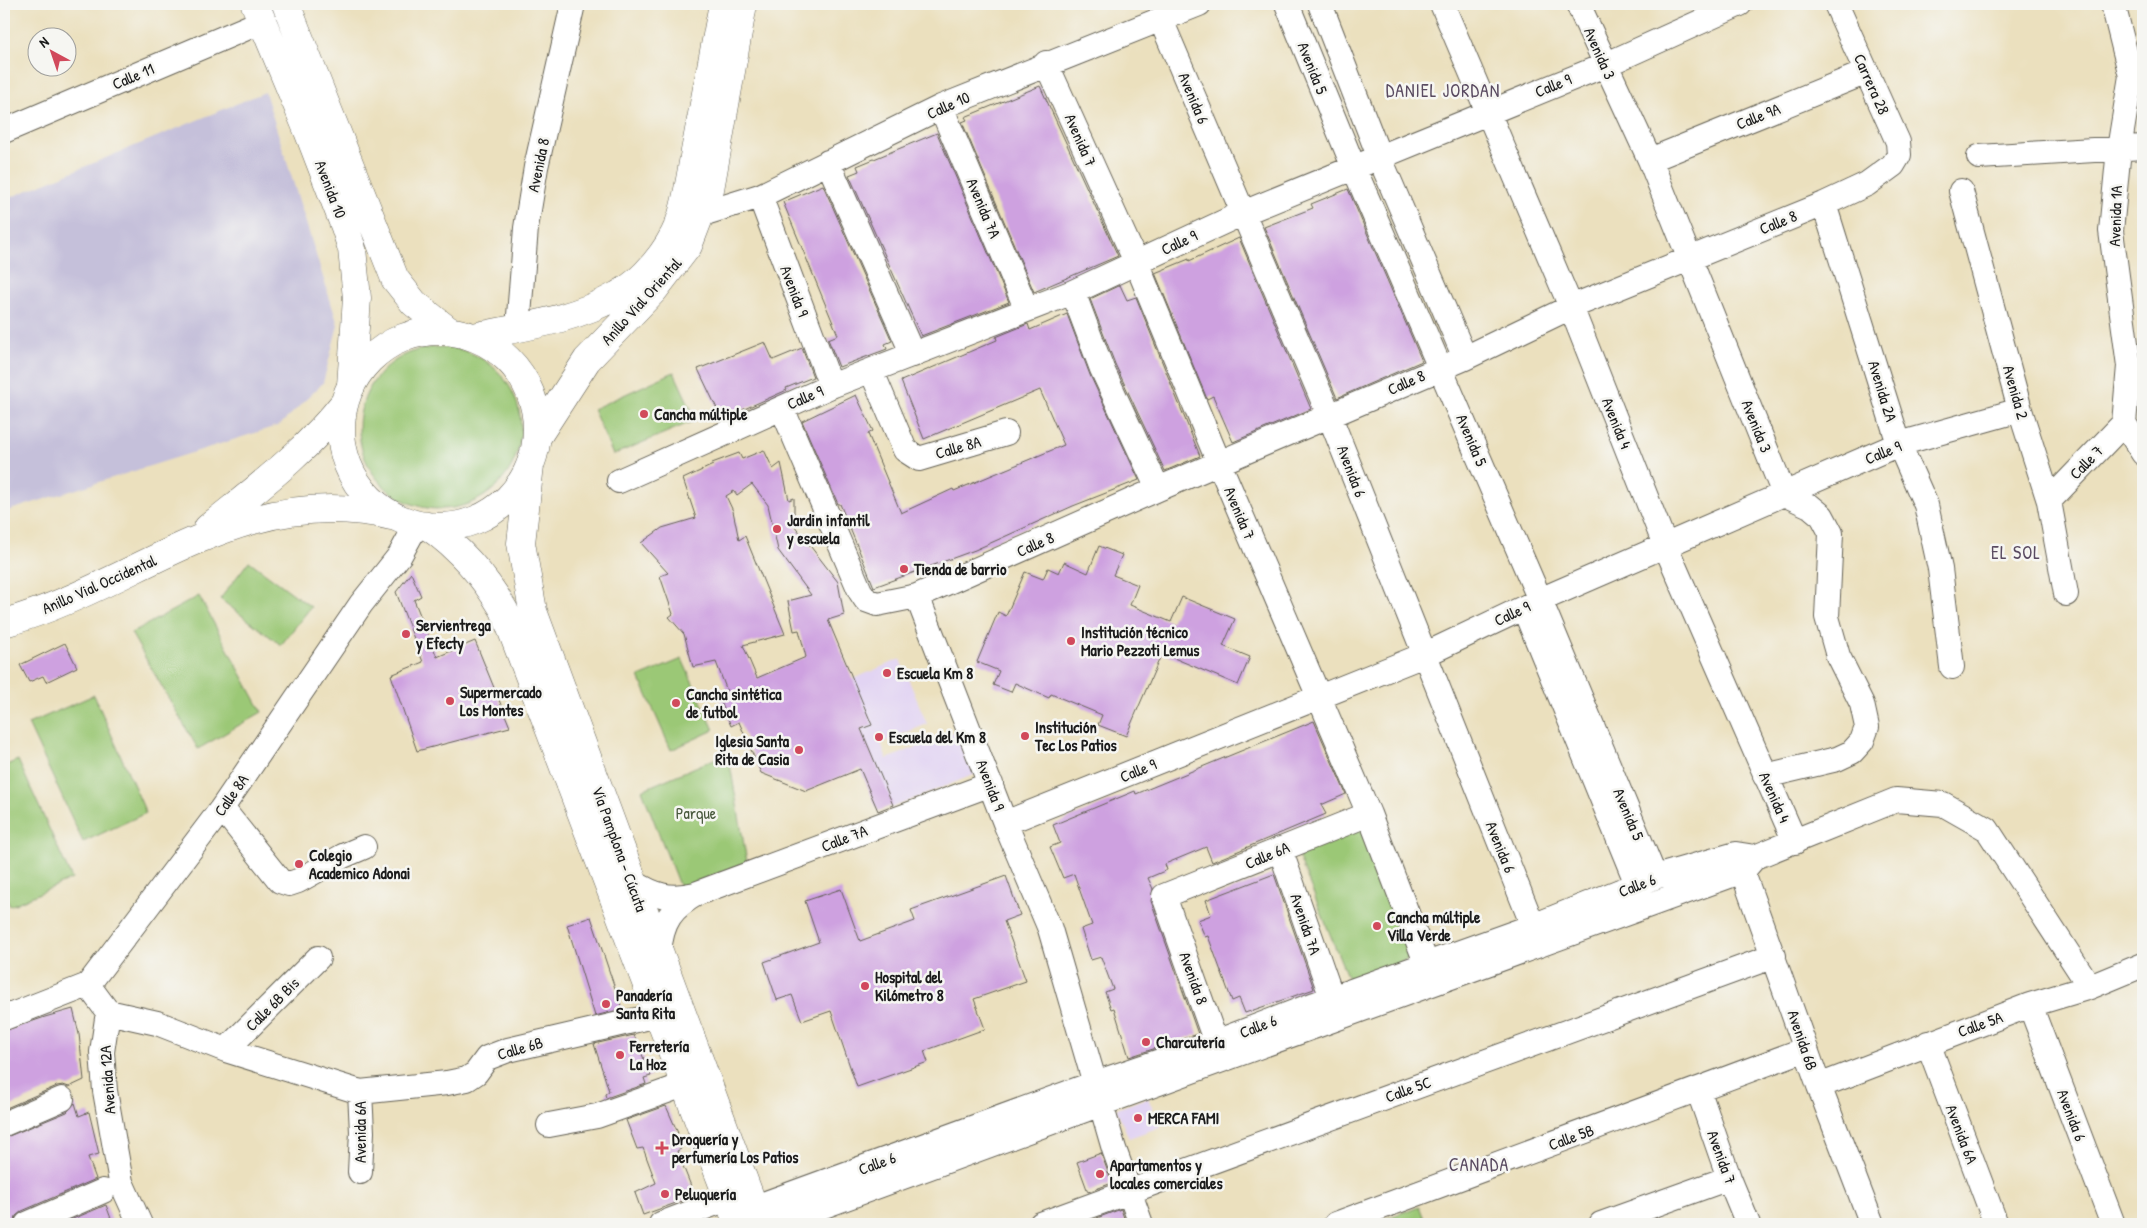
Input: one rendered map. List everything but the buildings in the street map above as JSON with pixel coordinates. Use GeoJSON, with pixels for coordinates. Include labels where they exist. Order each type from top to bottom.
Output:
{"type":"FeatureCollection","features":[{"type":"Feature","properties":{"kind":"main road","name":"Anillo Vial Oriental"},"geometry":{"type":"LineString","coordinates":[[348,394],[364,365],[382,350],[403,338],[426,332],[461,334],[518,328],[568,317],[618,296],[637,283],[666,247],[679,224],[687,192],[723,4]]}},
{"type":"Feature","properties":{"kind":"main road","name":"Anillo Vial Oriental"},"geometry":{"type":"LineString","coordinates":[[537,437],[587,360],[673,268],[688,246],[702,214],[710,189],[743,4]]}},
{"type":"Feature","properties":{"kind":"main road","name":"Avenida 10"},"geometry":{"type":"LineString","coordinates":[[290,5],[395,279],[414,303],[461,334],[492,346],[509,359],[522,376],[531,395],[535,409],[537,437]]}},
{"type":"Feature","properties":{"kind":"main road","name":"Avenida 10"},"geometry":{"type":"LineString","coordinates":[[259,15],[308,131],[345,227],[356,269],[357,304],[348,394],[341,422],[346,461],[354,479],[366,495],[381,508],[414,523]]}},
{"type":"Feature","properties":{"kind":"main road","name":"Anillo Vial Occidental"},"geometry":{"type":"LineString","coordinates":[[193,540],[279,470],[332,418],[348,394]]}},
{"type":"Feature","properties":{"kind":"main road"},"geometry":{"type":"LineString","coordinates":[[414,523],[449,526],[489,513],[520,484],[530,465],[537,437]]}},
{"type":"Feature","properties":{"kind":"main road","name":"Vía Pamplona - Cúcuta"},"geometry":{"type":"LineString","coordinates":[[530,465],[521,543],[532,611],[659,952],[748,1216]]}},
{"type":"Feature","properties":{"kind":"main road","name":"Anillo Vial Occidental"},"geometry":{"type":"LineString","coordinates":[[4,623],[58,604],[193,540],[226,527],[264,516],[337,508],[371,512],[414,523]]}},
{"type":"Feature","properties":{"kind":"main road","name":"Vía Pamplona - Cúcuta"},"geometry":{"type":"LineString","coordinates":[[414,523],[449,540],[489,585],[504,610],[684,1085],[748,1216]]}},
{"type":"Feature","properties":{"kind":"street","name":"Avenida 8"},"geometry":{"type":"LineString","coordinates":[[518,328],[526,228],[536,167],[573,4]]}},
{"type":"Feature","properties":{"kind":"street","name":"Calle 10"},"geometry":{"type":"LineString","coordinates":[[702,214],[760,196],[941,107],[1046,63],[1161,20],[1198,4]]}},
{"type":"Feature","properties":{"kind":"street","name":"Avenida 5"},"geometry":{"type":"LineString","coordinates":[[1287,4],[1354,168],[1441,367],[1532,604],[1646,881]]}},
{"type":"Feature","properties":{"kind":"street","name":"Avenida 5"},"geometry":{"type":"LineString","coordinates":[[1320,4],[1379,156],[1465,358]]}},
{"type":"Feature","properties":{"kind":"street","name":"Avenida 4"},"geometry":{"type":"LineString","coordinates":[[1442,4],[1571,307],[1666,545],[1795,842]]}},
{"type":"Feature","properties":{"kind":"street","name":"Avenida 3"},"geometry":{"type":"LineString","coordinates":[[1578,4],[1650,160],[1784,494]]}},
{"type":"Feature","properties":{"kind":"street","name":"Calle 9"},"geometry":{"type":"LineString","coordinates":[[619,480],[831,386],[872,372],[1073,292],[1243,213],[1488,111],[1605,65],[1740,4]]}},
{"type":"Feature","properties":{"kind":"street","name":"Carrera 28"},"geometry":{"type":"LineString","coordinates":[[1836,4],[1898,142],[1899,155],[1894,165]]}},
{"type":"Feature","properties":{"kind":"street","name":"Avenida 1A"},"geometry":{"type":"LineString","coordinates":[[2113,4],[2131,76],[2119,150],[2111,232],[2136,364],[2124,423]]}},
{"type":"Feature","properties":{"kind":"street","name":"Calle 11"},"geometry":{"type":"LineString","coordinates":[[4,131],[249,27],[259,15]]}},
{"type":"Feature","properties":{"kind":"street","name":"Avenida 6"},"geometry":{"type":"LineString","coordinates":[[1161,20],[1330,417],[1533,926]]}},
{"type":"Feature","properties":{"kind":"street","name":"Avenida 7"},"geometry":{"type":"LineString","coordinates":[[1046,63],[1136,262],[1219,463],[1369,814],[1427,965]]}},
{"type":"Feature","properties":{"kind":"street","name":"Calle 9A"},"geometry":{"type":"LineString","coordinates":[[1650,160],[1867,72]]}},
{"type":"Feature","properties":{"kind":"street","name":"Avenida 7A"},"geometry":{"type":"LineString","coordinates":[[941,107],[1027,310]]}},
{"type":"Feature","properties":{"kind":"street"},"geometry":{"type":"LineString","coordinates":[[1979,157],[2119,150],[2143,147]]}},
{"type":"Feature","properties":{"kind":"street"},"geometry":{"type":"LineString","coordinates":[[828,162],[913,355]]}},
{"type":"Feature","properties":{"kind":"street","name":"Calle 8"},"geometry":{"type":"LineString","coordinates":[[917,596],[1158,489],[1465,358],[1571,307],[1824,204],[1867,184],[1894,165]]}},
{"type":"Feature","properties":{"kind":"street","name":"Avenida 2"},"geometry":{"type":"LineString","coordinates":[[1961,191],[2020,410],[2049,501],[2066,594]]}},
{"type":"Feature","properties":{"kind":"street","name":"Avenida 9"},"geometry":{"type":"LineString","coordinates":[[760,196],[831,386]]}},
{"type":"Feature","properties":{"kind":"street","name":"Avenida 2A"},"geometry":{"type":"LineString","coordinates":[[1824,204],[1899,444],[1926,505],[1940,569],[1952,666]]}},
{"type":"Feature","properties":{"kind":"street"},"geometry":{"type":"LineString","coordinates":[[1073,292],[1102,369],[1158,489]]}},
{"type":"Feature","properties":{"kind":"street","name":"Calle 8A"},"geometry":{"type":"LineString","coordinates":[[872,372],[905,450],[919,459],[1006,433]]}},
{"type":"Feature","properties":{"kind":"street"},"geometry":{"type":"LineString","coordinates":[[782,408],[860,591],[866,600],[876,604],[917,596]]}},
{"type":"Feature","properties":{"kind":"street","name":"Calle 9"},"geometry":{"type":"LineString","coordinates":[[1005,823],[1424,655],[1532,604],[1899,444],[2020,410]]}},
{"type":"Feature","properties":{"kind":"street"},"geometry":{"type":"LineString","coordinates":[[2124,423],[2143,453]]}},
{"type":"Feature","properties":{"kind":"street","name":"Calle 7"},"geometry":{"type":"LineString","coordinates":[[2049,501],[2124,423]]}},
{"type":"Feature","properties":{"kind":"street"},"geometry":{"type":"LineString","coordinates":[[1766,776],[1837,759],[1852,752],[1862,741],[1867,727],[1862,704],[1838,656],[1827,617],[1831,533],[1822,516],[1810,506],[1784,494]]}},
{"type":"Feature","properties":{"kind":"street","name":"Calle 8A"},"geometry":{"type":"LineString","coordinates":[[88,985],[222,808],[361,604],[400,555],[414,523]]}},
{"type":"Feature","properties":{"kind":"street","name":"Avenida 9"},"geometry":{"type":"LineString","coordinates":[[917,596],[1005,823],[1050,930],[1128,1191],[1141,1224]]}},
{"type":"Feature","properties":{"kind":"street","name":"Calle 7A"},"geometry":{"type":"LineString","coordinates":[[633,882],[648,891],[664,896],[681,897],[698,893],[991,784]]}},
{"type":"Feature","properties":{"kind":"street","name":"Calle 6"},"geometry":{"type":"LineString","coordinates":[[1323,1009],[1745,861],[1896,800],[1943,804],[1987,829],[2090,987]]}},
{"type":"Feature","properties":{"kind":"street"},"geometry":{"type":"LineString","coordinates":[[222,808],[280,882],[289,884],[364,847]]}},
{"type":"Feature","properties":{"kind":"street","name":"Calle 6A"},"geometry":{"type":"LineString","coordinates":[[1164,896],[1369,814]]}},
{"type":"Feature","properties":{"kind":"street","name":"Avenida 7A"},"geometry":{"type":"LineString","coordinates":[[1280,849],[1323,1009]]}},
{"type":"Feature","properties":{"kind":"street","name":"Calle 6"},"geometry":{"type":"LineString","coordinates":[[660,1224],[748,1216],[1219,1051],[1427,965],[1533,926],[1646,881],[1745,861]]}},
{"type":"Feature","properties":{"kind":"street","name":"Avenida 6B"},"geometry":{"type":"LineString","coordinates":[[1745,861],[1774,956],[1806,1049],[1872,1224]]}},
{"type":"Feature","properties":{"kind":"street","name":"Calle 7A"},"geometry":{"type":"LineString","coordinates":[[659,952],[661,933],[669,916],[681,902],[698,893]]}},
{"type":"Feature","properties":{"kind":"street","name":"Avenida 8"},"geometry":{"type":"LineString","coordinates":[[1164,896],[1219,1051]]}},
{"type":"Feature","properties":{"kind":"street","name":"Calle 5C"},"geometry":{"type":"LineString","coordinates":[[1042,1224],[1774,956]]}},
{"type":"Feature","properties":{"kind":"street","name":"Calle 6B Bis"},"geometry":{"type":"LineString","coordinates":[[226,1050],[318,958]]}},
{"type":"Feature","properties":{"kind":"street","name":"Calle 5A"},"geometry":{"type":"LineString","coordinates":[[1819,1086],[2030,1005],[2141,972]]}},
{"type":"Feature","properties":{"kind":"street"},"geometry":{"type":"LineString","coordinates":[[4,1018],[88,985],[108,1012],[157,1023],[226,1050],[360,1092]]}},
{"type":"Feature","properties":{"kind":"street","name":"Avenida 6"},"geometry":{"type":"LineString","coordinates":[[2030,1005],[2113,1224]]}},
{"type":"Feature","properties":{"kind":"street","name":"Avenida 12A"},"geometry":{"type":"LineString","coordinates":[[108,1012],[102,1052],[112,1186],[140,1224]]}},
{"type":"Feature","properties":{"kind":"street","name":"Calle 6B"},"geometry":{"type":"LineString","coordinates":[[360,1092],[447,1083],[467,1079],[476,1073],[487,1058],[508,1050],[658,1015]]}},
{"type":"Feature","properties":{"kind":"street","name":"Avenida 6A"},"geometry":{"type":"LineString","coordinates":[[1928,1043],[1996,1224]]}},
{"type":"Feature","properties":{"kind":"street","name":"Calle 5B"},"geometry":{"type":"LineString","coordinates":[[1336,1224],[1806,1049]]}},
{"type":"Feature","properties":{"kind":"street"},"geometry":{"type":"LineString","coordinates":[[549,1125],[597,1116],[684,1085]]}},
{"type":"Feature","properties":{"kind":"street","name":"Avenida 7"},"geometry":{"type":"LineString","coordinates":[[1698,1090],[1729,1178],[1748,1224]]}},
{"type":"Feature","properties":{"kind":"street","name":"Avenida 6A"},"geometry":{"type":"LineString","coordinates":[[360,1092],[362,1132],[360,1172]]}},
{"type":"Feature","properties":{"kind":"street"},"geometry":{"type":"LineString","coordinates":[[4,1124],[62,1099]]}},
{"type":"Feature","properties":{"kind":"street"},"geometry":{"type":"LineString","coordinates":[[1601,1224],[1729,1178]]}},
{"type":"Feature","properties":{"kind":"street"},"geometry":{"type":"LineString","coordinates":[[38,1222],[112,1186]]}},
{"type":"Feature","properties":{"kind":"shaded area"},"geometry":{"type":"Polygon","coordinates":[[[265,92],[338,325],[323,383],[280,425],[4,512],[4,200],[265,92]]]}},
{"type":"Feature","properties":{"kind":"shaded area","name":"Escuela del Km 8"},"geometry":{"type":"Polygon","coordinates":[[[900,659],[927,724],[881,743],[887,759],[961,729],[978,773],[891,808],[860,730],[871,725],[853,679],[900,659]]]}},
{"type":"Feature","properties":{"kind":"shaded area","name":"MERCA FAMI"},"geometry":{"type":"Polygon","coordinates":[[[1148,1098],[1160,1127],[1129,1138],[1116,1109],[1148,1098]]]}},
{"type":"Feature","properties":{"kind":"green space"},"geometry":{"type":"Polygon","coordinates":[[[448,347],[464,350],[478,356],[498,370],[508,383],[518,404],[521,428],[518,452],[508,473],[498,486],[485,496],[464,506],[432,509],[416,506],[402,500],[388,491],[377,480],[362,452],[359,420],[362,404],[368,390],[377,376],[388,365],[416,350],[448,347]]]}},
{"type":"Feature","properties":{"kind":"green space","name":"Cancha múltiple"},"geometry":{"type":"Polygon","coordinates":[[[674,372],[696,420],[613,455],[593,409],[674,372]]]}},
{"type":"Feature","properties":{"kind":"green space"},"geometry":{"type":"Polygon","coordinates":[[[249,561],[311,607],[281,645],[220,599],[249,561]]]}},
{"type":"Feature","properties":{"kind":"green space"},"geometry":{"type":"Polygon","coordinates":[[[199,596],[262,712],[198,749],[131,633],[199,596]]]}},
{"type":"Feature","properties":{"kind":"green space","name":"Cancha sintética de futbol"},"geometry":{"type":"Polygon","coordinates":[[[682,659],[714,730],[671,750],[639,677],[682,659]]]}},
{"type":"Feature","properties":{"kind":"green space"},"geometry":{"type":"Polygon","coordinates":[[[94,695],[146,813],[83,842],[28,724],[94,695]]]}},
{"type":"Feature","properties":{"kind":"green space","name":"Parque"},"geometry":{"type":"Polygon","coordinates":[[[728,753],[747,862],[680,888],[642,790],[728,753]]]}},
{"type":"Feature","properties":{"kind":"green space"},"geometry":{"type":"Polygon","coordinates":[[[18,760],[72,879],[10,906],[4,894],[4,766],[18,760]]]}},
{"type":"Feature","properties":{"kind":"green space"},"geometry":{"type":"Polygon","coordinates":[[[1369,825],[1420,955],[1349,981],[1297,853],[1369,825]]]}},
{"type":"Feature","properties":{"kind":"green space"},"geometry":{"type":"Polygon","coordinates":[[[1419,1206],[1426,1224],[1372,1224],[1419,1206]]]}},
{"type":"Feature","properties":{"kind":"place","name":"Cancha múltiple"},"geometry":{"type":"Point","coordinates":[644,414]}},
{"type":"Feature","properties":{"kind":"place","name":"Jardin infantil y escuela"},"geometry":{"type":"Point","coordinates":[777,529]}},
{"type":"Feature","properties":{"kind":"place","name":"Tienda de barrio"},"geometry":{"type":"Point","coordinates":[904,569]}},
{"type":"Feature","properties":{"kind":"place","name":"Servientrega y Efecty"},"geometry":{"type":"Point","coordinates":[406,634]}},
{"type":"Feature","properties":{"kind":"place","name":"Institución técnico Mario Pezzoti Lemus"},"geometry":{"type":"Point","coordinates":[1071,641]}},
{"type":"Feature","properties":{"kind":"place","name":"Escuela Km 8"},"geometry":{"type":"Point","coordinates":[887,673]}},
{"type":"Feature","properties":{"kind":"place","name":"Supermercado Los Montes"},"geometry":{"type":"Point","coordinates":[450,701]}},
{"type":"Feature","properties":{"kind":"place","name":"Cancha sintética de futbol"},"geometry":{"type":"Point","coordinates":[676,703]}},
{"type":"Feature","properties":{"kind":"place","name":"Institución Tec Los Patios"},"geometry":{"type":"Point","coordinates":[1025,736]}},
{"type":"Feature","properties":{"kind":"place","name":"Escuela del Km 8"},"geometry":{"type":"Point","coordinates":[879,737]}},
{"type":"Feature","properties":{"kind":"place","name":"Iglesia Santa Rita de Casia"},"geometry":{"type":"Point","coordinates":[799,750]}},
{"type":"Feature","properties":{"kind":"place","name":"Colegio Academico Adonai"},"geometry":{"type":"Point","coordinates":[299,864]}},
{"type":"Feature","properties":{"kind":"place","name":"Cancha múltiple Villa Verde"},"geometry":{"type":"Point","coordinates":[1377,926]}},
{"type":"Feature","properties":{"kind":"place","name":"Hospital del Kilómetro 8"},"geometry":{"type":"Point","coordinates":[865,986]}},
{"type":"Feature","properties":{"kind":"place","name":"Panadería Santa Rita"},"geometry":{"type":"Point","coordinates":[606,1004]}},
{"type":"Feature","properties":{"kind":"place","name":"Charcutería"},"geometry":{"type":"Point","coordinates":[1146,1042]}},
{"type":"Feature","properties":{"kind":"place","name":"Ferretería La Hoz"},"geometry":{"type":"Point","coordinates":[620,1055]}},
{"type":"Feature","properties":{"kind":"place","name":"MERCA FAMI"},"geometry":{"type":"Point","coordinates":[1138,1118]}},
{"type":"Feature","properties":{"kind":"place","name":"Droguería y perfumería Los Patios"},"geometry":{"type":"Point","coordinates":[662,1148]}},
{"type":"Feature","properties":{"kind":"place","name":"Apartamentos y locales comerciales"},"geometry":{"type":"Point","coordinates":[1100,1174]}},
{"type":"Feature","properties":{"kind":"place","name":"Peluquería"},"geometry":{"type":"Point","coordinates":[665,1194]}},
{"type":"Feature","properties":{"kind":"district","name":"DANIEL JORDAN"},"geometry":{"type":"Point","coordinates":[1443,91]}},
{"type":"Feature","properties":{"kind":"district","name":"EL SOL"},"geometry":{"type":"Point","coordinates":[2016,553]}},
{"type":"Feature","properties":{"kind":"district","name":"CANADA"},"geometry":{"type":"Point","coordinates":[1479,1165]}}]}
